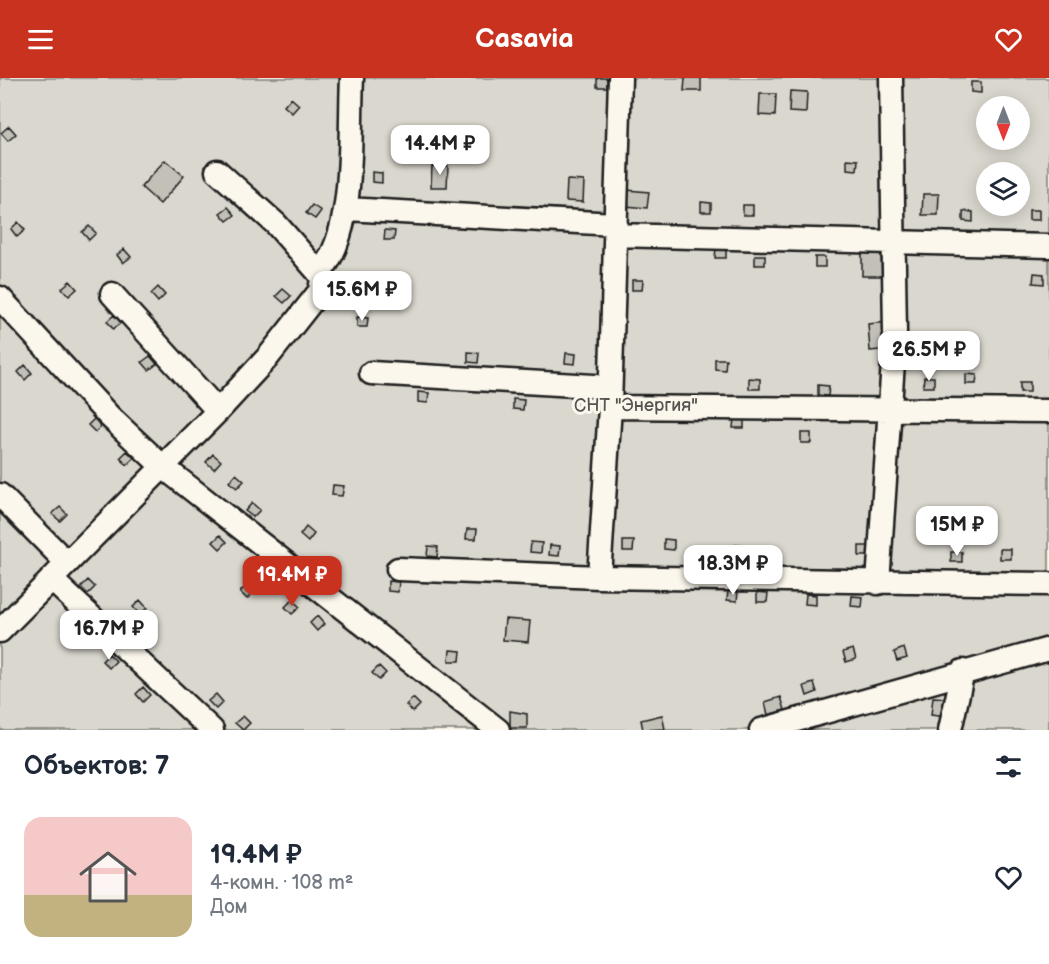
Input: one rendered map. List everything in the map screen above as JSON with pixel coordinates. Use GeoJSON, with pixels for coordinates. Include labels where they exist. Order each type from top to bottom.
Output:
{"type":"FeatureCollection","features":[{"type":"Feature","properties":{"kind":"lane"},"geometry":{"type":"LineString","coordinates":[[319,273],[333,255],[346,209],[352,78]]}},
{"type":"Feature","properties":{"kind":"lane"},"geometry":{"type":"LineString","coordinates":[[599,578],[610,397],[620,78]]}},
{"type":"Feature","properties":{"kind":"lane"},"geometry":{"type":"LineString","coordinates":[[878,583],[895,333],[891,78]]}},
{"type":"Feature","properties":{"kind":"lane"},"geometry":{"type":"LineString","coordinates":[[0,631],[218,411],[268,357],[320,291],[322,279],[319,273],[276,224],[217,171]]}},
{"type":"Feature","properties":{"kind":"lane"},"geometry":{"type":"LineString","coordinates":[[346,209],[615,229],[1049,246]]}},
{"type":"Feature","properties":{"kind":"lane"},"geometry":{"type":"LineString","coordinates":[[112,294],[218,411]]}},
{"type":"Feature","properties":{"kind":"lane"},"geometry":{"type":"LineString","coordinates":[[0,298],[110,416],[162,466],[498,730]]}},
{"type":"Feature","properties":{"kind":"lane"},"geometry":{"type":"LineString","coordinates":[[370,374],[610,397],[891,409],[1049,411]]}},
{"type":"Feature","properties":{"kind":"lane"},"geometry":{"type":"LineString","coordinates":[[0,495],[67,563]]}},
{"type":"Feature","properties":{"kind":"lane"},"geometry":{"type":"LineString","coordinates":[[398,569],[599,578],[1049,584]]}},
{"type":"Feature","properties":{"kind":"lane"},"geometry":{"type":"LineString","coordinates":[[51,579],[212,730]]}},
{"type":"Feature","properties":{"kind":"lane"},"geometry":{"type":"LineString","coordinates":[[761,730],[802,724],[963,671],[1049,649]]}},
{"type":"Feature","properties":{"kind":"lane"},"geometry":{"type":"LineString","coordinates":[[950,730],[963,671]]}},
{"type":"Feature","properties":{"kind":"green space","name":"СНТ \"Энергия\""},"geometry":{"type":"Polygon","coordinates":[[[0,78],[1049,78],[1049,730],[0,730],[0,78]]]}},
{"type":"Feature","properties":{"kind":"building"},"geometry":{"type":"Polygon","coordinates":[[[597,78],[607,78],[607,87],[597,87],[597,78]]]}},
{"type":"Feature","properties":{"kind":"building"},"geometry":{"type":"Polygon","coordinates":[[[685,78],[701,78],[701,91],[684,91],[685,78]]]}},
{"type":"Feature","properties":{"kind":"building"},"geometry":{"type":"Polygon","coordinates":[[[971,82],[981,82],[981,93],[971,92],[971,82]]]}},
{"type":"Feature","properties":{"kind":"building"},"geometry":{"type":"Polygon","coordinates":[[[790,91],[807,92],[806,113],[789,112],[790,91]]]}},
{"type":"Feature","properties":{"kind":"building"},"geometry":{"type":"Polygon","coordinates":[[[760,94],[776,94],[775,116],[759,115],[760,94]]]}},
{"type":"Feature","properties":{"kind":"building"},"geometry":{"type":"Polygon","coordinates":[[[291,98],[299,105],[292,113],[284,106],[291,98]]]}},
{"type":"Feature","properties":{"kind":"building"},"geometry":{"type":"Polygon","coordinates":[[[9,126],[16,134],[8,141],[1,133],[9,126]]]}},
{"type":"Feature","properties":{"kind":"building"},"geometry":{"type":"Polygon","coordinates":[[[847,159],[858,160],[857,170],[847,169],[847,159]]]}},
{"type":"Feature","properties":{"kind":"building"},"geometry":{"type":"Polygon","coordinates":[[[165,160],[184,176],[160,204],[141,187],[165,160]]]}},
{"type":"Feature","properties":{"kind":"building"},"geometry":{"type":"Polygon","coordinates":[[[432,166],[448,166],[447,187],[431,187],[432,166]]]}},
{"type":"Feature","properties":{"kind":"building"},"geometry":{"type":"Polygon","coordinates":[[[372,172],[382,173],[382,183],[372,182],[372,172]]]}},
{"type":"Feature","properties":{"kind":"building"},"geometry":{"type":"Polygon","coordinates":[[[567,180],[584,181],[583,202],[566,201],[567,180]]]}},
{"type":"Feature","properties":{"kind":"building"},"geometry":{"type":"Polygon","coordinates":[[[627,190],[649,192],[647,208],[626,206],[627,190]]]}},
{"type":"Feature","properties":{"kind":"building"},"geometry":{"type":"Polygon","coordinates":[[[923,194],[939,194],[938,215],[922,215],[923,194]]]}},
{"type":"Feature","properties":{"kind":"building"},"geometry":{"type":"Polygon","coordinates":[[[701,202],[711,203],[711,212],[701,212],[701,202]]]}},
{"type":"Feature","properties":{"kind":"building"},"geometry":{"type":"Polygon","coordinates":[[[312,205],[321,211],[315,219],[306,213],[312,205]]]}},
{"type":"Feature","properties":{"kind":"building"},"geometry":{"type":"Polygon","coordinates":[[[743,205],[753,205],[753,215],[743,215],[743,205]]]}},
{"type":"Feature","properties":{"kind":"building"},"geometry":{"type":"Polygon","coordinates":[[[228,207],[235,215],[227,221],[220,213],[228,207]]]}},
{"type":"Feature","properties":{"kind":"building"},"geometry":{"type":"Polygon","coordinates":[[[1030,210],[1039,210],[1039,220],[1029,220],[1030,210]]]}},
{"type":"Feature","properties":{"kind":"building"},"geometry":{"type":"Polygon","coordinates":[[[963,211],[973,212],[973,222],[963,221],[963,211]]]}},
{"type":"Feature","properties":{"kind":"building"},"geometry":{"type":"Polygon","coordinates":[[[18,222],[25,230],[17,237],[11,229],[18,222]]]}},
{"type":"Feature","properties":{"kind":"building"},"geometry":{"type":"Polygon","coordinates":[[[89,226],[96,233],[89,240],[82,232],[89,226]]]}},
{"type":"Feature","properties":{"kind":"building"},"geometry":{"type":"Polygon","coordinates":[[[385,230],[395,231],[394,240],[384,240],[385,230]]]}},
{"type":"Feature","properties":{"kind":"building"},"geometry":{"type":"Polygon","coordinates":[[[716,248],[726,248],[726,258],[715,258],[716,248]]]}},
{"type":"Feature","properties":{"kind":"building"},"geometry":{"type":"Polygon","coordinates":[[[124,249],[131,257],[123,263],[117,255],[124,249]]]}},
{"type":"Feature","properties":{"kind":"building"},"geometry":{"type":"Polygon","coordinates":[[[862,250],[881,250],[882,276],[862,276],[862,250]]]}},
{"type":"Feature","properties":{"kind":"building"},"geometry":{"type":"Polygon","coordinates":[[[755,255],[765,255],[765,265],[755,265],[755,255]]]}},
{"type":"Feature","properties":{"kind":"building"},"geometry":{"type":"Polygon","coordinates":[[[815,257],[825,257],[825,267],[815,267],[815,257]]]}},
{"type":"Feature","properties":{"kind":"building"},"geometry":{"type":"Polygon","coordinates":[[[1034,273],[1044,274],[1044,284],[1033,283],[1034,273]]]}},
{"type":"Feature","properties":{"kind":"building"},"geometry":{"type":"Polygon","coordinates":[[[632,280],[643,280],[642,290],[632,290],[632,280]]]}},
{"type":"Feature","properties":{"kind":"building"},"geometry":{"type":"Polygon","coordinates":[[[70,281],[77,289],[69,296],[62,288],[70,281]]]}},
{"type":"Feature","properties":{"kind":"building"},"geometry":{"type":"Polygon","coordinates":[[[158,287],[165,295],[158,302],[151,294],[158,287]]]}},
{"type":"Feature","properties":{"kind":"building"},"geometry":{"type":"Polygon","coordinates":[[[283,289],[291,296],[284,303],[276,296],[283,289]]]}},
{"type":"Feature","properties":{"kind":"building"},"geometry":{"type":"Polygon","coordinates":[[[114,315],[121,323],[113,329],[107,321],[114,315]]]}},
{"type":"Feature","properties":{"kind":"building"},"geometry":{"type":"Polygon","coordinates":[[[357,317],[368,318],[367,327],[357,327],[357,317]]]}},
{"type":"Feature","properties":{"kind":"building"},"geometry":{"type":"Polygon","coordinates":[[[888,322],[890,349],[870,351],[868,324],[888,322]]]}},
{"type":"Feature","properties":{"kind":"building"},"geometry":{"type":"Polygon","coordinates":[[[468,352],[479,353],[478,363],[468,362],[468,352]]]}},
{"type":"Feature","properties":{"kind":"building"},"geometry":{"type":"Polygon","coordinates":[[[566,353],[576,354],[575,364],[565,363],[566,353]]]}},
{"type":"Feature","properties":{"kind":"building"},"geometry":{"type":"Polygon","coordinates":[[[150,356],[157,364],[149,370],[142,362],[150,356]]]}},
{"type":"Feature","properties":{"kind":"building"},"geometry":{"type":"Polygon","coordinates":[[[715,359],[726,359],[725,370],[715,369],[715,359]]]}},
{"type":"Feature","properties":{"kind":"building"},"geometry":{"type":"Polygon","coordinates":[[[25,365],[32,373],[25,380],[18,372],[25,365]]]}},
{"type":"Feature","properties":{"kind":"building"},"geometry":{"type":"Polygon","coordinates":[[[966,374],[977,375],[976,384],[966,384],[966,374]]]}},
{"type":"Feature","properties":{"kind":"building"},"geometry":{"type":"Polygon","coordinates":[[[924,377],[934,377],[934,387],[923,387],[924,377]]]}},
{"type":"Feature","properties":{"kind":"building"},"geometry":{"type":"Polygon","coordinates":[[[749,378],[760,379],[760,389],[749,389],[749,378]]]}},
{"type":"Feature","properties":{"kind":"building"},"geometry":{"type":"Polygon","coordinates":[[[1020,382],[1030,382],[1030,392],[1020,392],[1020,382]]]}},
{"type":"Feature","properties":{"kind":"building"},"geometry":{"type":"Polygon","coordinates":[[[818,385],[829,386],[828,396],[818,395],[818,385]]]}},
{"type":"Feature","properties":{"kind":"building"},"geometry":{"type":"Polygon","coordinates":[[[418,392],[429,393],[428,403],[418,402],[418,392]]]}},
{"type":"Feature","properties":{"kind":"building"},"geometry":{"type":"Polygon","coordinates":[[[513,399],[524,400],[523,410],[513,409],[513,399]]]}},
{"type":"Feature","properties":{"kind":"building"},"geometry":{"type":"Polygon","coordinates":[[[95,418],[102,426],[95,432],[88,425],[95,418]]]}},
{"type":"Feature","properties":{"kind":"building"},"geometry":{"type":"Polygon","coordinates":[[[734,418],[744,418],[744,428],[733,428],[734,418]]]}},
{"type":"Feature","properties":{"kind":"building"},"geometry":{"type":"Polygon","coordinates":[[[801,433],[811,433],[811,443],[801,443],[801,433]]]}},
{"type":"Feature","properties":{"kind":"building"},"geometry":{"type":"Polygon","coordinates":[[[127,451],[134,458],[127,465],[120,458],[127,451]]]}},
{"type":"Feature","properties":{"kind":"building"},"geometry":{"type":"Polygon","coordinates":[[[213,454],[221,461],[214,469],[206,462],[213,454]]]}},
{"type":"Feature","properties":{"kind":"building"},"geometry":{"type":"Polygon","coordinates":[[[236,474],[244,481],[237,488],[229,482],[236,474]]]}},
{"type":"Feature","properties":{"kind":"building"},"geometry":{"type":"Polygon","coordinates":[[[333,485],[344,486],[342,496],[332,495],[333,485]]]}},
{"type":"Feature","properties":{"kind":"building"},"geometry":{"type":"Polygon","coordinates":[[[252,503],[260,510],[253,517],[245,511],[252,503]]]}},
{"type":"Feature","properties":{"kind":"building"},"geometry":{"type":"Polygon","coordinates":[[[60,507],[67,514],[60,521],[52,514],[60,507]]]}},
{"type":"Feature","properties":{"kind":"building"},"geometry":{"type":"Polygon","coordinates":[[[306,527],[314,534],[308,542],[300,535],[306,527]]]}},
{"type":"Feature","properties":{"kind":"building"},"geometry":{"type":"Polygon","coordinates":[[[467,529],[477,529],[476,539],[466,539],[467,529]]]}},
{"type":"Feature","properties":{"kind":"building"},"geometry":{"type":"Polygon","coordinates":[[[220,535],[227,542],[220,549],[213,542],[220,535]]]}},
{"type":"Feature","properties":{"kind":"building"},"geometry":{"type":"Polygon","coordinates":[[[664,539],[674,540],[674,550],[664,549],[664,539]]]}},
{"type":"Feature","properties":{"kind":"building"},"geometry":{"type":"Polygon","coordinates":[[[623,541],[634,541],[633,551],[623,551],[623,541]]]}},
{"type":"Feature","properties":{"kind":"building"},"geometry":{"type":"Polygon","coordinates":[[[531,542],[542,543],[541,553],[530,552],[531,542]]]}},
{"type":"Feature","properties":{"kind":"building"},"geometry":{"type":"Polygon","coordinates":[[[550,545],[560,546],[559,556],[549,555],[550,545]]]}},
{"type":"Feature","properties":{"kind":"building"},"geometry":{"type":"Polygon","coordinates":[[[735,545],[746,546],[746,556],[735,556],[735,545]]]}},
{"type":"Feature","properties":{"kind":"building"},"geometry":{"type":"Polygon","coordinates":[[[428,546],[438,547],[437,557],[427,556],[428,546]]]}},
{"type":"Feature","properties":{"kind":"building"},"geometry":{"type":"Polygon","coordinates":[[[859,546],[870,546],[870,556],[859,556],[859,546]]]}},
{"type":"Feature","properties":{"kind":"building"},"geometry":{"type":"Polygon","coordinates":[[[1000,549],[1011,549],[1011,559],[1000,559],[1000,549]]]}},
{"type":"Feature","properties":{"kind":"building"},"geometry":{"type":"Polygon","coordinates":[[[951,552],[962,552],[962,562],[951,562],[951,552]]]}},
{"type":"Feature","properties":{"kind":"building"},"geometry":{"type":"Polygon","coordinates":[[[88,580],[95,587],[88,594],[81,587],[88,580]]]}},
{"type":"Feature","properties":{"kind":"building"},"geometry":{"type":"Polygon","coordinates":[[[388,581],[399,582],[398,592],[388,591],[388,581]]]}},
{"type":"Feature","properties":{"kind":"building"},"geometry":{"type":"Polygon","coordinates":[[[247,585],[254,592],[247,599],[240,592],[247,585]]]}},
{"type":"Feature","properties":{"kind":"building"},"geometry":{"type":"Polygon","coordinates":[[[728,590],[738,591],[737,601],[727,600],[728,590]]]}},
{"type":"Feature","properties":{"kind":"building"},"geometry":{"type":"Polygon","coordinates":[[[757,592],[768,593],[767,602],[757,602],[757,592]]]}},
{"type":"Feature","properties":{"kind":"building"},"geometry":{"type":"Polygon","coordinates":[[[806,594],[816,595],[816,605],[805,604],[806,594]]]}},
{"type":"Feature","properties":{"kind":"building"},"geometry":{"type":"Polygon","coordinates":[[[852,596],[863,597],[862,607],[851,606],[852,596]]]}},
{"type":"Feature","properties":{"kind":"building"},"geometry":{"type":"Polygon","coordinates":[[[140,600],[147,608],[140,615],[133,607],[140,600]]]}},
{"type":"Feature","properties":{"kind":"building"},"geometry":{"type":"Polygon","coordinates":[[[292,600],[300,607],[292,614],[285,607],[292,600]]]}},
{"type":"Feature","properties":{"kind":"building"},"geometry":{"type":"Polygon","coordinates":[[[70,616],[77,624],[70,631],[63,623],[70,616]]]}},
{"type":"Feature","properties":{"kind":"building"},"geometry":{"type":"Polygon","coordinates":[[[317,616],[324,624],[317,631],[310,623],[317,616]]]}},
{"type":"Feature","properties":{"kind":"building"},"geometry":{"type":"Polygon","coordinates":[[[505,619],[530,621],[528,642],[503,640],[505,619]]]}},
{"type":"Feature","properties":{"kind":"building"},"geometry":{"type":"Polygon","coordinates":[[[904,648],[907,658],[897,661],[894,652],[904,648]]]}},
{"type":"Feature","properties":{"kind":"building"},"geometry":{"type":"Polygon","coordinates":[[[853,649],[856,659],[846,662],[843,652],[853,649]]]}},
{"type":"Feature","properties":{"kind":"building"},"geometry":{"type":"Polygon","coordinates":[[[450,650],[461,651],[460,661],[449,661],[450,650]]]}},
{"type":"Feature","properties":{"kind":"building"},"geometry":{"type":"Polygon","coordinates":[[[109,654],[116,661],[109,668],[102,661],[109,654]]]}},
{"type":"Feature","properties":{"kind":"building"},"geometry":{"type":"Polygon","coordinates":[[[379,666],[386,673],[379,680],[372,673],[379,666]]]}},
{"type":"Feature","properties":{"kind":"building"},"geometry":{"type":"Polygon","coordinates":[[[814,683],[817,692],[807,696],[804,686],[814,683]]]}},
{"type":"Feature","properties":{"kind":"building"},"geometry":{"type":"Polygon","coordinates":[[[143,687],[150,695],[143,702],[136,694],[143,687]]]}},
{"type":"Feature","properties":{"kind":"building"},"geometry":{"type":"Polygon","coordinates":[[[216,694],[223,702],[216,709],[208,701],[216,694]]]}},
{"type":"Feature","properties":{"kind":"building"},"geometry":{"type":"Polygon","coordinates":[[[781,697],[785,710],[768,715],[765,702],[781,697]]]}},
{"type":"Feature","properties":{"kind":"building"},"geometry":{"type":"Polygon","coordinates":[[[933,697],[948,698],[946,717],[931,715],[933,697]]]}},
{"type":"Feature","properties":{"kind":"building"},"geometry":{"type":"Polygon","coordinates":[[[413,698],[420,705],[413,712],[406,705],[413,698]]]}},
{"type":"Feature","properties":{"kind":"building"},"geometry":{"type":"Polygon","coordinates":[[[510,711],[527,714],[527,728],[510,728],[510,711]]]}},
{"type":"Feature","properties":{"kind":"building"},"geometry":{"type":"Polygon","coordinates":[[[662,715],[665,729],[643,730],[641,720],[662,715]]]}},
{"type":"Feature","properties":{"kind":"building"},"geometry":{"type":"Polygon","coordinates":[[[243,716],[250,723],[243,730],[235,723],[243,716]]]}}]}
